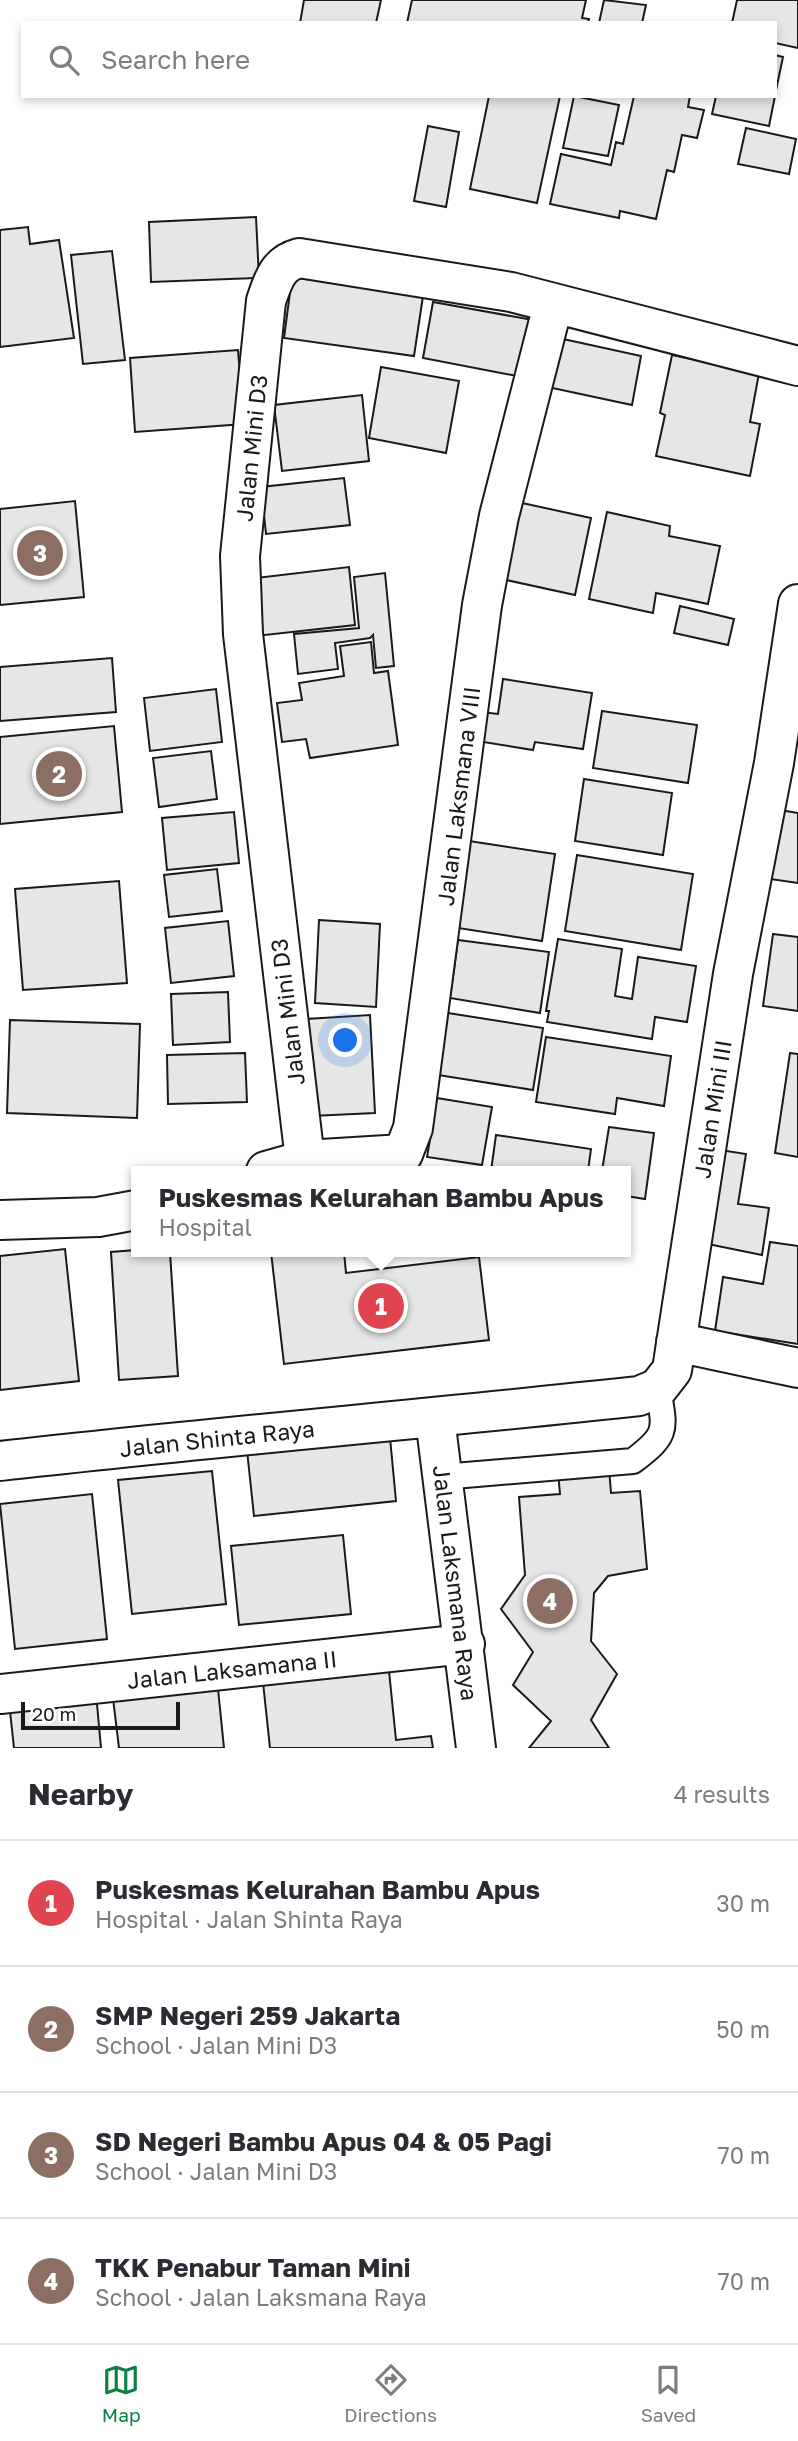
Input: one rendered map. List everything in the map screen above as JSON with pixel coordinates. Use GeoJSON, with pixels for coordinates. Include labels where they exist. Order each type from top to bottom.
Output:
{"type":"FeatureCollection","features":[{"type":"Feature","properties":{"kind":"street","name":"Jalan Mini D3"},"geometry":{"type":"LineString","coordinates":[[305,1160],[243,634],[240,556],[266,301],[274,278],[285,262],[299,258],[511,292],[553,305],[798,366]]}},
{"type":"Feature","properties":{"kind":"street","name":"Jalan Laksmana VIII"},"geometry":{"type":"LineString","coordinates":[[284,1166],[305,1160],[404,1154],[413,1128],[482,605],[499,516],[553,305]]}},
{"type":"Feature","properties":{"kind":"street","name":"Jalan Mini III"},"geometry":{"type":"LineString","coordinates":[[658,1388],[672,1370],[733,974],[786,765],[798,604]]}},
{"type":"Feature","properties":{"kind":"street"},"geometry":{"type":"LineString","coordinates":[[0,1220],[97,1217],[131,1211]]}},
{"type":"Feature","properties":{"kind":"street"},"geometry":{"type":"LineString","coordinates":[[676,1342],[798,1368]]}},
{"type":"Feature","properties":{"kind":"street"},"geometry":{"type":"LineString","coordinates":[[435,1418],[639,1396],[658,1388]]}},
{"type":"Feature","properties":{"kind":"street","name":"Jalan Shinta Raya"},"geometry":{"type":"LineString","coordinates":[[0,1461],[220,1436],[435,1418]]}},
{"type":"Feature","properties":{"kind":"street","name":"Jalan Laksmana Raya"},"geometry":{"type":"LineString","coordinates":[[435,1418],[477,1748]]}},
{"type":"Feature","properties":{"kind":"street","name":"Jalan Laksamana II"},"geometry":{"type":"LineString","coordinates":[[0,1694],[465,1644]]}},
{"type":"Feature","properties":{"kind":"lane"},"geometry":{"type":"LineString","coordinates":[[442,1477],[633,1461],[654,1445],[664,1427],[658,1388]]}},
{"type":"Feature","properties":{"kind":"building"},"geometry":{"type":"Polygon","coordinates":[[[304,0],[381,0],[376,21],[300,21],[304,0]]]}},
{"type":"Feature","properties":{"kind":"building"},"geometry":{"type":"Polygon","coordinates":[[[412,0],[586,0],[582,18],[589,19],[588,21],[407,21],[412,0]]]}},
{"type":"Feature","properties":{"kind":"building"},"geometry":{"type":"Polygon","coordinates":[[[604,0],[646,5],[642,21],[599,21],[604,0]]]}},
{"type":"Feature","properties":{"kind":"building"},"geometry":{"type":"Polygon","coordinates":[[[737,0],[798,0],[798,48],[777,43],[777,21],[732,21],[737,0]]]}},
{"type":"Feature","properties":{"kind":"building"},"geometry":{"type":"Polygon","coordinates":[[[777,56],[783,57],[777,86],[777,56]]]}},
{"type":"Feature","properties":{"kind":"building"},"geometry":{"type":"Polygon","coordinates":[[[489,98],[560,98],[537,203],[470,189],[489,98]]]}},
{"type":"Feature","properties":{"kind":"building"},"geometry":{"type":"Polygon","coordinates":[[[574,98],[619,105],[608,156],[563,148],[574,98]]]}},
{"type":"Feature","properties":{"kind":"building"},"geometry":{"type":"Polygon","coordinates":[[[634,98],[690,98],[688,107],[704,110],[697,138],[682,135],[674,172],[667,170],[656,219],[620,211],[619,218],[550,204],[561,154],[611,165],[616,142],[623,144],[634,98]]]}},
{"type":"Feature","properties":{"kind":"building"},"geometry":{"type":"Polygon","coordinates":[[[716,98],[775,98],[769,126],[712,114],[716,98]]]}},
{"type":"Feature","properties":{"kind":"building"},"geometry":{"type":"Polygon","coordinates":[[[428,126],[459,132],[446,207],[414,201],[428,126]]]}},
{"type":"Feature","properties":{"kind":"building"},"geometry":{"type":"Polygon","coordinates":[[[746,128],[796,139],[789,174],[738,164],[746,128]]]}},
{"type":"Feature","properties":{"kind":"building"},"geometry":{"type":"Polygon","coordinates":[[[256,217],[259,278],[151,282],[149,222],[256,217]]]}},
{"type":"Feature","properties":{"kind":"building"},"geometry":{"type":"Polygon","coordinates":[[[28,227],[30,244],[59,240],[74,338],[0,347],[0,230],[28,227]]]}},
{"type":"Feature","properties":{"kind":"building"},"geometry":{"type":"Polygon","coordinates":[[[112,251],[125,360],[83,364],[71,255],[112,251]]]}},
{"type":"Feature","properties":{"kind":"building"},"geometry":{"type":"Polygon","coordinates":[[[292,277],[423,296],[414,356],[284,338],[292,277]]]}},
{"type":"Feature","properties":{"kind":"building"},"geometry":{"type":"Polygon","coordinates":[[[433,302],[533,320],[522,377],[423,358],[433,302]]]}},
{"type":"Feature","properties":{"kind":"building"},"geometry":{"type":"Polygon","coordinates":[[[554,337],[641,356],[632,405],[543,386],[554,337]]]}},
{"type":"Feature","properties":{"kind":"building"},"geometry":{"type":"Polygon","coordinates":[[[238,350],[244,424],[135,432],[130,358],[238,350]]]}},
{"type":"Feature","properties":{"kind":"building"},"geometry":{"type":"Polygon","coordinates":[[[672,355],[759,373],[750,422],[760,424],[750,476],[656,456],[665,415],[660,413],[672,355]]]}},
{"type":"Feature","properties":{"kind":"building"},"geometry":{"type":"Polygon","coordinates":[[[381,367],[459,381],[446,453],[369,438],[381,367]]]}},
{"type":"Feature","properties":{"kind":"building"},"geometry":{"type":"Polygon","coordinates":[[[362,395],[369,461],[282,471],[274,405],[362,395]]]}},
{"type":"Feature","properties":{"kind":"building"},"geometry":{"type":"Polygon","coordinates":[[[344,478],[350,525],[266,534],[261,487],[344,478]]]}},
{"type":"Feature","properties":{"kind":"building"},"geometry":{"type":"Polygon","coordinates":[[[75,501],[84,597],[0,605],[0,509],[75,501]]]}},
{"type":"Feature","properties":{"kind":"building"},"geometry":{"type":"Polygon","coordinates":[[[513,501],[591,518],[575,595],[497,578],[513,501]]]}},
{"type":"Feature","properties":{"kind":"building"},"geometry":{"type":"Polygon","coordinates":[[[607,512],[670,526],[669,536],[720,546],[708,604],[656,593],[653,613],[589,599],[607,512]]]}},
{"type":"Feature","properties":{"kind":"building"},"geometry":{"type":"Polygon","coordinates":[[[349,567],[355,625],[256,636],[248,579],[349,567]]]}},
{"type":"Feature","properties":{"kind":"building"},"geometry":{"type":"Polygon","coordinates":[[[385,573],[394,666],[376,668],[373,635],[370,638],[335,643],[338,669],[298,674],[294,634],[359,628],[354,577],[385,573]]]}},
{"type":"Feature","properties":{"kind":"building"},"geometry":{"type":"Polygon","coordinates":[[[680,606],[734,619],[728,645],[674,633],[680,606]]]}},
{"type":"Feature","properties":{"kind":"building"},"geometry":{"type":"Polygon","coordinates":[[[371,642],[374,673],[388,671],[398,745],[310,758],[306,739],[282,742],[277,703],[302,700],[299,683],[344,676],[340,646],[371,642]]]}},
{"type":"Feature","properties":{"kind":"building"},"geometry":{"type":"Polygon","coordinates":[[[112,658],[116,712],[0,721],[0,667],[112,658]]]}},
{"type":"Feature","properties":{"kind":"building"},"geometry":{"type":"Polygon","coordinates":[[[503,679],[592,693],[583,749],[535,742],[533,750],[477,741],[482,712],[498,714],[503,679]]]}},
{"type":"Feature","properties":{"kind":"building"},"geometry":{"type":"Polygon","coordinates":[[[216,689],[222,742],[150,751],[144,698],[216,689]]]}},
{"type":"Feature","properties":{"kind":"building"},"geometry":{"type":"Polygon","coordinates":[[[602,711],[697,725],[688,783],[593,768],[602,711]]]}},
{"type":"Feature","properties":{"kind":"building"},"geometry":{"type":"Polygon","coordinates":[[[114,726],[122,812],[0,824],[0,737],[114,726]]]}},
{"type":"Feature","properties":{"kind":"building"},"geometry":{"type":"Polygon","coordinates":[[[211,751],[217,799],[159,807],[153,758],[211,751]]]}},
{"type":"Feature","properties":{"kind":"building"},"geometry":{"type":"Polygon","coordinates":[[[584,779],[672,793],[663,855],[575,841],[584,779]]]}},
{"type":"Feature","properties":{"kind":"building"},"geometry":{"type":"Polygon","coordinates":[[[774,809],[798,813],[798,883],[763,878],[774,809]]]}},
{"type":"Feature","properties":{"kind":"building"},"geometry":{"type":"Polygon","coordinates":[[[234,812],[239,863],[167,870],[162,818],[234,812]]]}},
{"type":"Feature","properties":{"kind":"building"},"geometry":{"type":"Polygon","coordinates":[[[469,841],[555,854],[542,941],[458,928],[469,841]]]}},
{"type":"Feature","properties":{"kind":"building"},"geometry":{"type":"Polygon","coordinates":[[[577,855],[693,874],[681,950],[565,931],[577,855]]]}},
{"type":"Feature","properties":{"kind":"building"},"geometry":{"type":"Polygon","coordinates":[[[217,869],[222,911],[169,917],[164,875],[217,869]]]}},
{"type":"Feature","properties":{"kind":"building"},"geometry":{"type":"Polygon","coordinates":[[[119,881],[127,983],[23,990],[15,889],[119,881]]]}},
{"type":"Feature","properties":{"kind":"building"},"geometry":{"type":"Polygon","coordinates":[[[319,920],[380,924],[376,1007],[315,1003],[319,920]]]}},
{"type":"Feature","properties":{"kind":"building"},"geometry":{"type":"Polygon","coordinates":[[[228,921],[234,976],[171,983],[165,928],[228,921]]]}},
{"type":"Feature","properties":{"kind":"building"},"geometry":{"type":"Polygon","coordinates":[[[773,934],[798,937],[798,1011],[763,1006],[773,934]]]}},
{"type":"Feature","properties":{"kind":"building"},"geometry":{"type":"Polygon","coordinates":[[[558,939],[622,949],[615,996],[632,999],[638,957],[696,966],[687,1022],[655,1017],[652,1039],[547,1022],[549,1011],[546,1011],[558,939]]]}},
{"type":"Feature","properties":{"kind":"building"},"geometry":{"type":"Polygon","coordinates":[[[458,940],[549,952],[540,1013],[450,998],[458,940]]]}},
{"type":"Feature","properties":{"kind":"building"},"geometry":{"type":"Polygon","coordinates":[[[228,992],[230,1042],[173,1045],[171,994],[228,992]]]}},
{"type":"Feature","properties":{"kind":"building"},"geometry":{"type":"Polygon","coordinates":[[[448,1013],[543,1028],[533,1090],[438,1075],[448,1013]]]}},
{"type":"Feature","properties":{"kind":"building"},"geometry":{"type":"Polygon","coordinates":[[[370,1015],[375,1113],[312,1116],[306,1019],[370,1015]]]}},
{"type":"Feature","properties":{"kind":"building"},"geometry":{"type":"Polygon","coordinates":[[[10,1020],[140,1024],[137,1118],[7,1113],[10,1020]]]}},
{"type":"Feature","properties":{"kind":"building"},"geometry":{"type":"Polygon","coordinates":[[[546,1037],[671,1056],[664,1106],[617,1098],[615,1114],[536,1102],[546,1037]]]}},
{"type":"Feature","properties":{"kind":"building"},"geometry":{"type":"Polygon","coordinates":[[[245,1053],[247,1102],[168,1104],[167,1055],[245,1053]]]}},
{"type":"Feature","properties":{"kind":"building"},"geometry":{"type":"Polygon","coordinates":[[[790,1053],[798,1054],[798,1157],[775,1153],[790,1053]]]}},
{"type":"Feature","properties":{"kind":"building"},"geometry":{"type":"Polygon","coordinates":[[[437,1098],[492,1107],[482,1165],[427,1157],[437,1098]]]}},
{"type":"Feature","properties":{"kind":"building"},"geometry":{"type":"Polygon","coordinates":[[[609,1127],[654,1133],[645,1199],[631,1197],[631,1166],[603,1166],[609,1127]]]}},
{"type":"Feature","properties":{"kind":"building"},"geometry":{"type":"Polygon","coordinates":[[[496,1135],[591,1149],[589,1166],[492,1166],[496,1135]]]}},
{"type":"Feature","properties":{"kind":"building"},"geometry":{"type":"Polygon","coordinates":[[[708,1148],[746,1154],[738,1204],[769,1208],[762,1255],[693,1241],[708,1148]]]}},
{"type":"Feature","properties":{"kind":"building"},"geometry":{"type":"Polygon","coordinates":[[[770,1242],[798,1246],[798,1344],[715,1331],[723,1277],[763,1284],[770,1242]]]}},
{"type":"Feature","properties":{"kind":"building"},"geometry":{"type":"Polygon","coordinates":[[[65,1249],[79,1381],[0,1390],[0,1256],[65,1249]]]}},
{"type":"Feature","properties":{"kind":"building"},"geometry":{"type":"Polygon","coordinates":[[[131,1250],[131,1257],[170,1257],[178,1376],[119,1380],[111,1252],[131,1250]]]}},
{"type":"Feature","properties":{"kind":"building"},"geometry":{"type":"Polygon","coordinates":[[[272,1257],[344,1257],[346,1273],[479,1257],[489,1340],[284,1364],[272,1257]]]}},
{"type":"Feature","properties":{"kind":"building"},"geometry":{"type":"Polygon","coordinates":[[[389,1427],[396,1501],[254,1516],[246,1441],[389,1427]]]}},
{"type":"Feature","properties":{"kind":"building"},"geometry":{"type":"Polygon","coordinates":[[[609,1468],[611,1493],[640,1491],[647,1569],[608,1576],[594,1593],[591,1641],[617,1674],[591,1720],[609,1748],[529,1748],[551,1721],[513,1685],[533,1652],[501,1609],[525,1575],[519,1497],[560,1494],[558,1472],[609,1468]]]}},
{"type":"Feature","properties":{"kind":"building"},"geometry":{"type":"Polygon","coordinates":[[[212,1471],[226,1604],[132,1614],[118,1480],[212,1471]]]}},
{"type":"Feature","properties":{"kind":"building"},"geometry":{"type":"Polygon","coordinates":[[[92,1494],[107,1639],[15,1649],[0,1504],[92,1494]]]}},
{"type":"Feature","properties":{"kind":"building"},"geometry":{"type":"Polygon","coordinates":[[[343,1535],[351,1614],[239,1625],[231,1546],[343,1535]]]}},
{"type":"Feature","properties":{"kind":"building"},"geometry":{"type":"Polygon","coordinates":[[[388,1661],[396,1740],[431,1736],[433,1748],[270,1748],[262,1673],[388,1661]]]}},
{"type":"Feature","properties":{"kind":"building"},"geometry":{"type":"Polygon","coordinates":[[[217,1679],[224,1748],[119,1748],[112,1690],[217,1679]]]}},
{"type":"Feature","properties":{"kind":"building"},"geometry":{"type":"Polygon","coordinates":[[[96,1693],[101,1748],[14,1748],[9,1702],[96,1693]]]}},
{"type":"Feature","properties":{"kind":"place","name":"SD Negeri Bambu Apus 04 & 05 Pagi"},"geometry":{"type":"Point","coordinates":[40,553]}},
{"type":"Feature","properties":{"kind":"place","name":"SMP Negeri 259 Jakarta"},"geometry":{"type":"Point","coordinates":[59,774]}},
{"type":"Feature","properties":{"kind":"place","name":"Puskesmas Kelurahan Bambu Apus"},"geometry":{"type":"Point","coordinates":[381,1306]}},
{"type":"Feature","properties":{"kind":"place","name":"TKK Penabur Taman Mini"},"geometry":{"type":"Point","coordinates":[550,1601]}}]}
